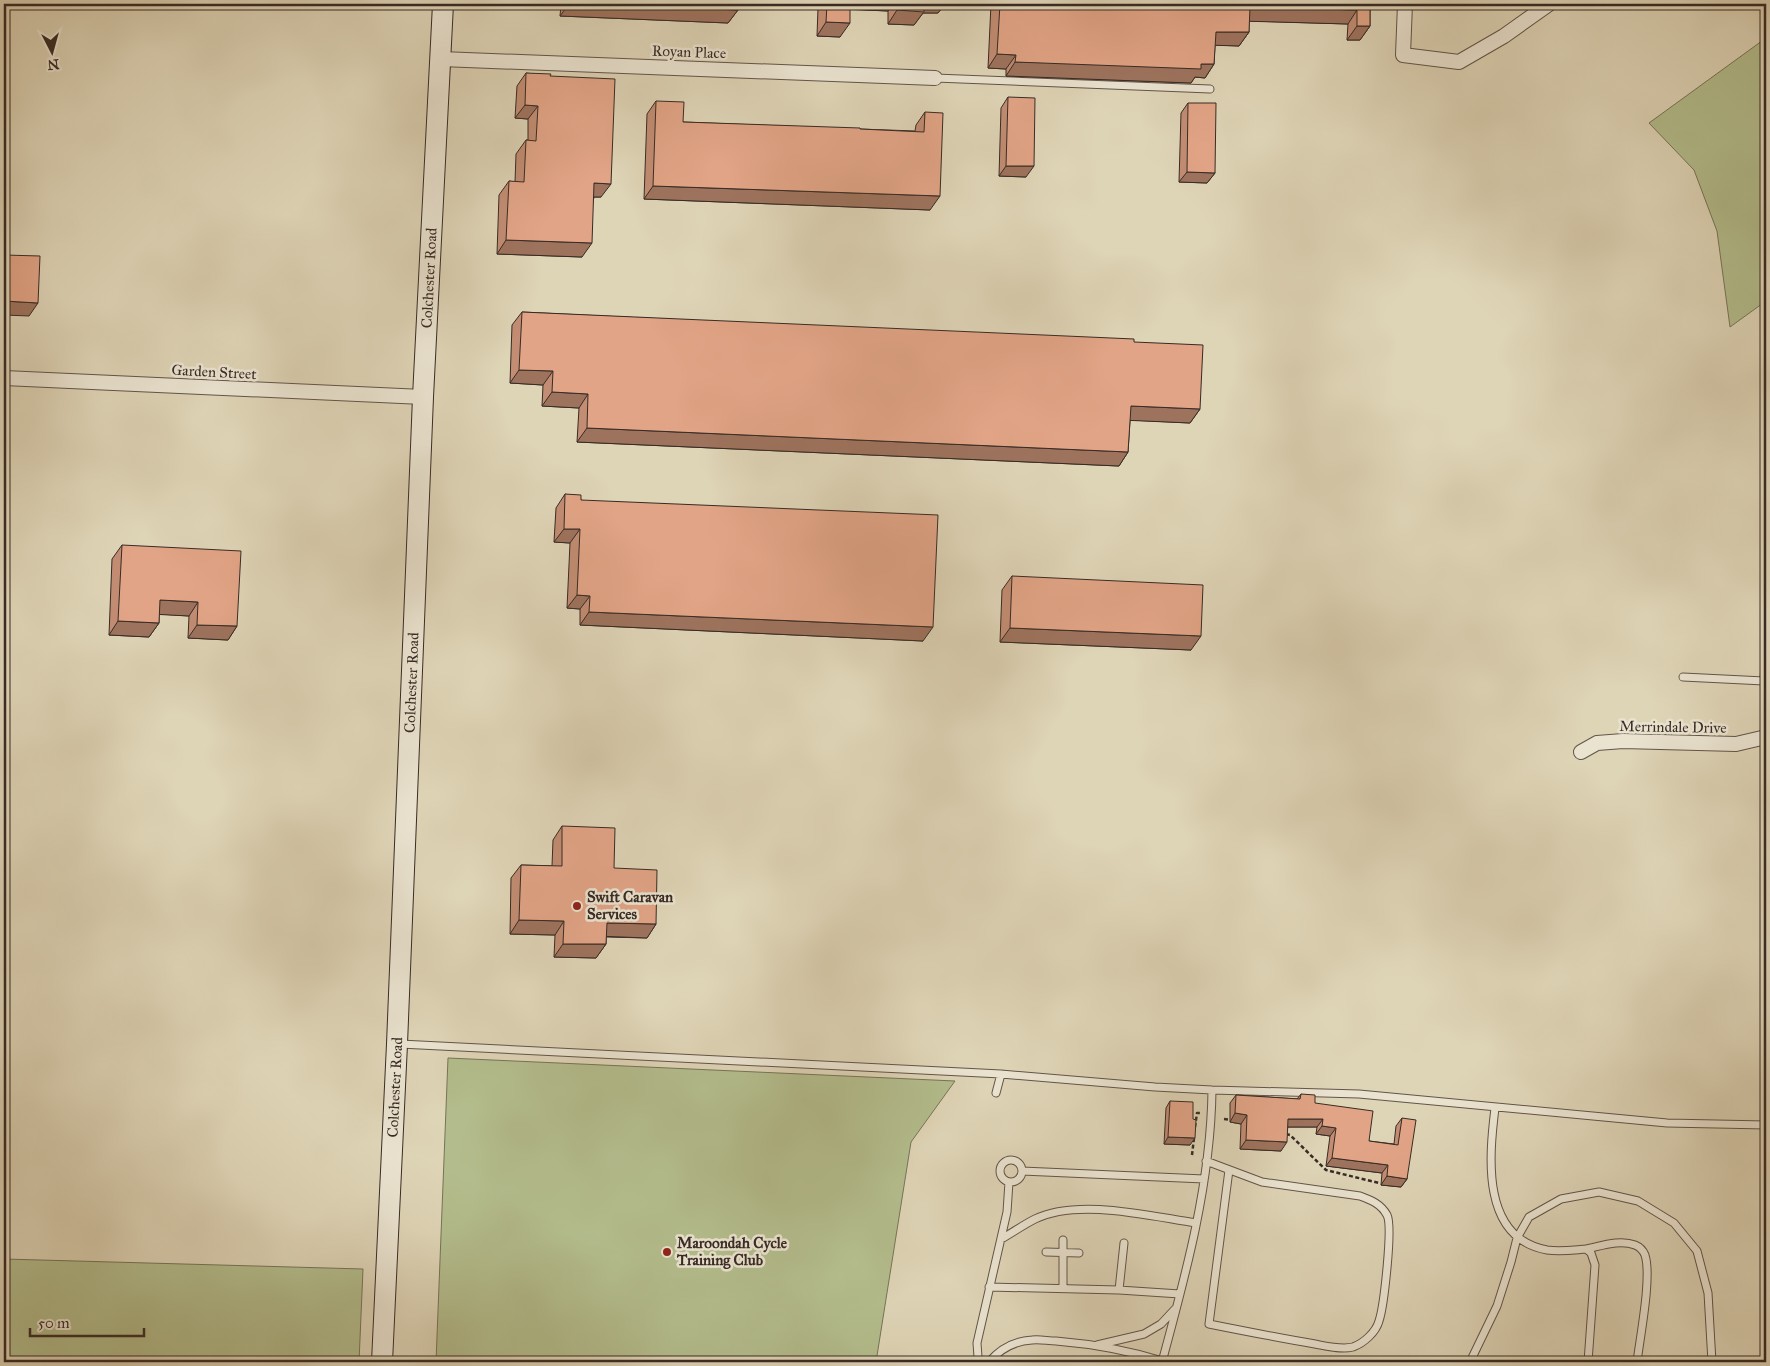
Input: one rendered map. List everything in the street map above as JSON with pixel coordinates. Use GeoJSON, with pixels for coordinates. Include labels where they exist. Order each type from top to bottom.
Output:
{"type":"FeatureCollection","features":[{"type":"Feature","properties":{"kind":"main road","name":"Colchester Road"},"geometry":{"type":"LineString","coordinates":[[382,1362],[423,398],[444,4]]}},
{"type":"Feature","properties":{"kind":"street"},"geometry":{"type":"LineString","coordinates":[[1405,4],[1403,55],[1459,62],[1504,36],[1548,4]]}},
{"type":"Feature","properties":{"kind":"street","name":"Royan Place"},"geometry":{"type":"LineString","coordinates":[[441,59],[935,78]]}},
{"type":"Feature","properties":{"kind":"street","name":"Garden Street"},"geometry":{"type":"LineString","coordinates":[[4,378],[423,398]]}},
{"type":"Feature","properties":{"kind":"street","name":"Merrindale Drive"},"geometry":{"type":"LineString","coordinates":[[1581,752],[1597,743],[1623,741],[1736,744],[1766,737]]}},
{"type":"Feature","properties":{"kind":"lane"},"geometry":{"type":"LineString","coordinates":[[935,78],[1210,89]]}},
{"type":"Feature","properties":{"kind":"lane"},"geometry":{"type":"LineString","coordinates":[[1766,644],[1764,682],[1766,702]]}},
{"type":"Feature","properties":{"kind":"lane"},"geometry":{"type":"LineString","coordinates":[[1683,677],[1764,682]]}},
{"type":"Feature","properties":{"kind":"lane"},"geometry":{"type":"LineString","coordinates":[[397,1044],[1001,1074],[1212,1090],[1359,1094],[1666,1123],[1766,1124]]}},
{"type":"Feature","properties":{"kind":"lane"},"geometry":{"type":"LineString","coordinates":[[996,1093],[1001,1074]]}},
{"type":"Feature","properties":{"kind":"lane"},"geometry":{"type":"LineString","coordinates":[[989,1362],[997,1352],[1014,1344],[1032,1340],[1072,1342],[1163,1362],[1196,1223],[1204,1179],[1212,1116],[1212,1090]]}},
{"type":"Feature","properties":{"kind":"lane"},"geometry":{"type":"LineString","coordinates":[[1495,1108],[1491,1138],[1491,1171],[1495,1199],[1504,1221],[1517,1238],[1546,1250],[1586,1249],[1623,1242],[1636,1245],[1645,1254],[1647,1276],[1637,1362]]}},
{"type":"Feature","properties":{"kind":"lane"},"geometry":{"type":"LineString","coordinates":[[1013,1160],[1021,1166],[1022,1171],[1018,1180],[1009,1182],[1001,1176],[1000,1171],[1004,1162],[1013,1160]]}},
{"type":"Feature","properties":{"kind":"lane"},"geometry":{"type":"LineString","coordinates":[[1206,1161],[1262,1182],[1360,1196],[1374,1201],[1382,1208],[1388,1216],[1390,1236],[1380,1316],[1373,1333],[1363,1342],[1352,1347],[1339,1347],[1280,1339],[1209,1324],[1229,1170]]}},
{"type":"Feature","properties":{"kind":"lane"},"geometry":{"type":"LineString","coordinates":[[1022,1171],[1204,1179]]}},
{"type":"Feature","properties":{"kind":"lane"},"geometry":{"type":"LineString","coordinates":[[981,1362],[978,1357],[978,1343],[1001,1239],[1009,1182]]}},
{"type":"Feature","properties":{"kind":"lane"},"geometry":{"type":"LineString","coordinates":[[1470,1362],[1497,1306],[1512,1262],[1517,1238],[1529,1217],[1561,1199],[1599,1192],[1638,1201],[1674,1223],[1697,1251],[1708,1293],[1712,1362]]}},
{"type":"Feature","properties":{"kind":"lane"},"geometry":{"type":"LineString","coordinates":[[1001,1239],[1036,1219],[1084,1208],[1196,1223]]}},
{"type":"Feature","properties":{"kind":"lane"},"geometry":{"type":"LineString","coordinates":[[1063,1240],[1063,1288]]}},
{"type":"Feature","properties":{"kind":"lane"},"geometry":{"type":"LineString","coordinates":[[1119,1290],[1124,1243]]}},
{"type":"Feature","properties":{"kind":"lane"},"geometry":{"type":"LineString","coordinates":[[1586,1249],[1594,1258],[1595,1265],[1588,1362]]}},
{"type":"Feature","properties":{"kind":"lane"},"geometry":{"type":"LineString","coordinates":[[1046,1252],[1079,1253]]}},
{"type":"Feature","properties":{"kind":"lane"},"geometry":{"type":"LineString","coordinates":[[989,1287],[1119,1290],[1180,1294]]}},
{"type":"Feature","properties":{"kind":"lane"},"geometry":{"type":"LineString","coordinates":[[1094,1346],[1144,1334],[1160,1324],[1176,1307]]}},
{"type":"Feature","properties":{"kind":"lane"},"geometry":{"type":"LineString","coordinates":[[1765,1362],[1766,1337]]}},
{"type":"Feature","properties":{"kind":"path"},"geometry":{"type":"LineString","coordinates":[[1192,1155],[1198,1112],[1202,1113],[1202,1107]]}},
{"type":"Feature","properties":{"kind":"path"},"geometry":{"type":"LineString","coordinates":[[1224,1119],[1234,1120]]}},
{"type":"Feature","properties":{"kind":"path"},"geometry":{"type":"LineString","coordinates":[[1282,1134],[1290,1135],[1326,1170],[1379,1183]]}},
{"type":"Feature","properties":{"kind":"green space"},"geometry":{"type":"Polygon","coordinates":[[[1766,38],[1766,301],[1730,327],[1717,231],[1694,170],[1649,123],[1766,38]]]}},
{"type":"Feature","properties":{"kind":"green space","name":"Maroondah Cycle Training Club"},"geometry":{"type":"Polygon","coordinates":[[[448,1058],[955,1081],[911,1142],[876,1362],[436,1362],[448,1058]]]}},
{"type":"Feature","properties":{"kind":"green space"},"geometry":{"type":"Polygon","coordinates":[[[4,1259],[363,1269],[359,1362],[4,1362],[4,1259]]]}},
{"type":"Feature","properties":{"kind":"building"},"geometry":{"type":"Polygon","coordinates":[[[601,4],[738,4],[738,10],[601,4]]]}},
{"type":"Feature","properties":{"kind":"building"},"geometry":{"type":"Polygon","coordinates":[[[827,4],[850,4],[850,23],[826,22],[827,4]]]}},
{"type":"Feature","properties":{"kind":"building"},"geometry":{"type":"Polygon","coordinates":[[[898,4],[924,4],[924,12],[897,10],[898,4]]]}},
{"type":"Feature","properties":{"kind":"building"},"geometry":{"type":"Polygon","coordinates":[[[1000,4],[1370,4],[1370,26],[1357,26],[1357,10],[1250,7],[1249,32],[1216,32],[1214,64],[1201,64],[1201,69],[1015,62],[1016,55],[997,54],[1000,4]]]}},
{"type":"Feature","properties":{"kind":"building"},"geometry":{"type":"Polygon","coordinates":[[[526,73],[615,79],[611,184],[594,183],[592,243],[506,240],[509,181],[524,182],[526,140],[536,141],[538,106],[525,105],[526,73]]]}},
{"type":"Feature","properties":{"kind":"building"},"geometry":{"type":"Polygon","coordinates":[[[1008,97],[1035,98],[1034,166],[1006,166],[1008,97]]]}},
{"type":"Feature","properties":{"kind":"building"},"geometry":{"type":"Polygon","coordinates":[[[656,101],[684,102],[683,122],[924,132],[925,112],[943,113],[940,196],[653,186],[656,101]]]}},
{"type":"Feature","properties":{"kind":"building"},"geometry":{"type":"Polygon","coordinates":[[[1188,103],[1216,103],[1215,173],[1187,172],[1188,103]]]}},
{"type":"Feature","properties":{"kind":"building"},"geometry":{"type":"Polygon","coordinates":[[[4,255],[40,256],[38,303],[4,301],[4,255]]]}},
{"type":"Feature","properties":{"kind":"building"},"geometry":{"type":"Polygon","coordinates":[[[522,312],[1134,339],[1134,342],[1203,345],[1200,409],[1131,406],[1128,452],[587,428],[588,394],[552,392],[553,371],[519,370],[522,312]]]}},
{"type":"Feature","properties":{"kind":"building"},"geometry":{"type":"Polygon","coordinates":[[[565,494],[581,495],[581,500],[938,515],[933,627],[589,612],[590,596],[577,595],[580,529],[564,529],[565,494]]]}},
{"type":"Feature","properties":{"kind":"building"},"geometry":{"type":"Polygon","coordinates":[[[122,545],[241,551],[237,626],[197,625],[198,602],[160,600],[159,623],[118,621],[122,545]]]}},
{"type":"Feature","properties":{"kind":"building"},"geometry":{"type":"Polygon","coordinates":[[[1012,576],[1203,585],[1201,636],[1010,628],[1012,576]]]}},
{"type":"Feature","properties":{"kind":"building"},"geometry":{"type":"Polygon","coordinates":[[[562,826],[615,828],[614,868],[657,870],[656,924],[607,923],[606,944],[563,944],[564,921],[519,920],[521,865],[562,866],[562,826]]]}},
{"type":"Feature","properties":{"kind":"building"},"geometry":{"type":"Polygon","coordinates":[[[1301,1094],[1315,1095],[1315,1103],[1373,1111],[1369,1141],[1398,1145],[1402,1118],[1416,1120],[1407,1179],[1387,1176],[1388,1165],[1332,1158],[1336,1128],[1322,1126],[1323,1119],[1288,1119],[1287,1142],[1246,1140],[1247,1115],[1235,1113],[1236,1095],[1300,1099],[1301,1094]]]}},
{"type":"Feature","properties":{"kind":"building"},"geometry":{"type":"Polygon","coordinates":[[[1170,1101],[1193,1102],[1193,1119],[1196,1120],[1195,1138],[1168,1137],[1170,1101]]]}},
{"type":"Feature","properties":{"kind":"place","name":"Swift Caravan Services"},"geometry":{"type":"Point","coordinates":[577,906]}},
{"type":"Feature","properties":{"kind":"place","name":"Maroondah Cycle Training Club"},"geometry":{"type":"Point","coordinates":[667,1252]}}]}
